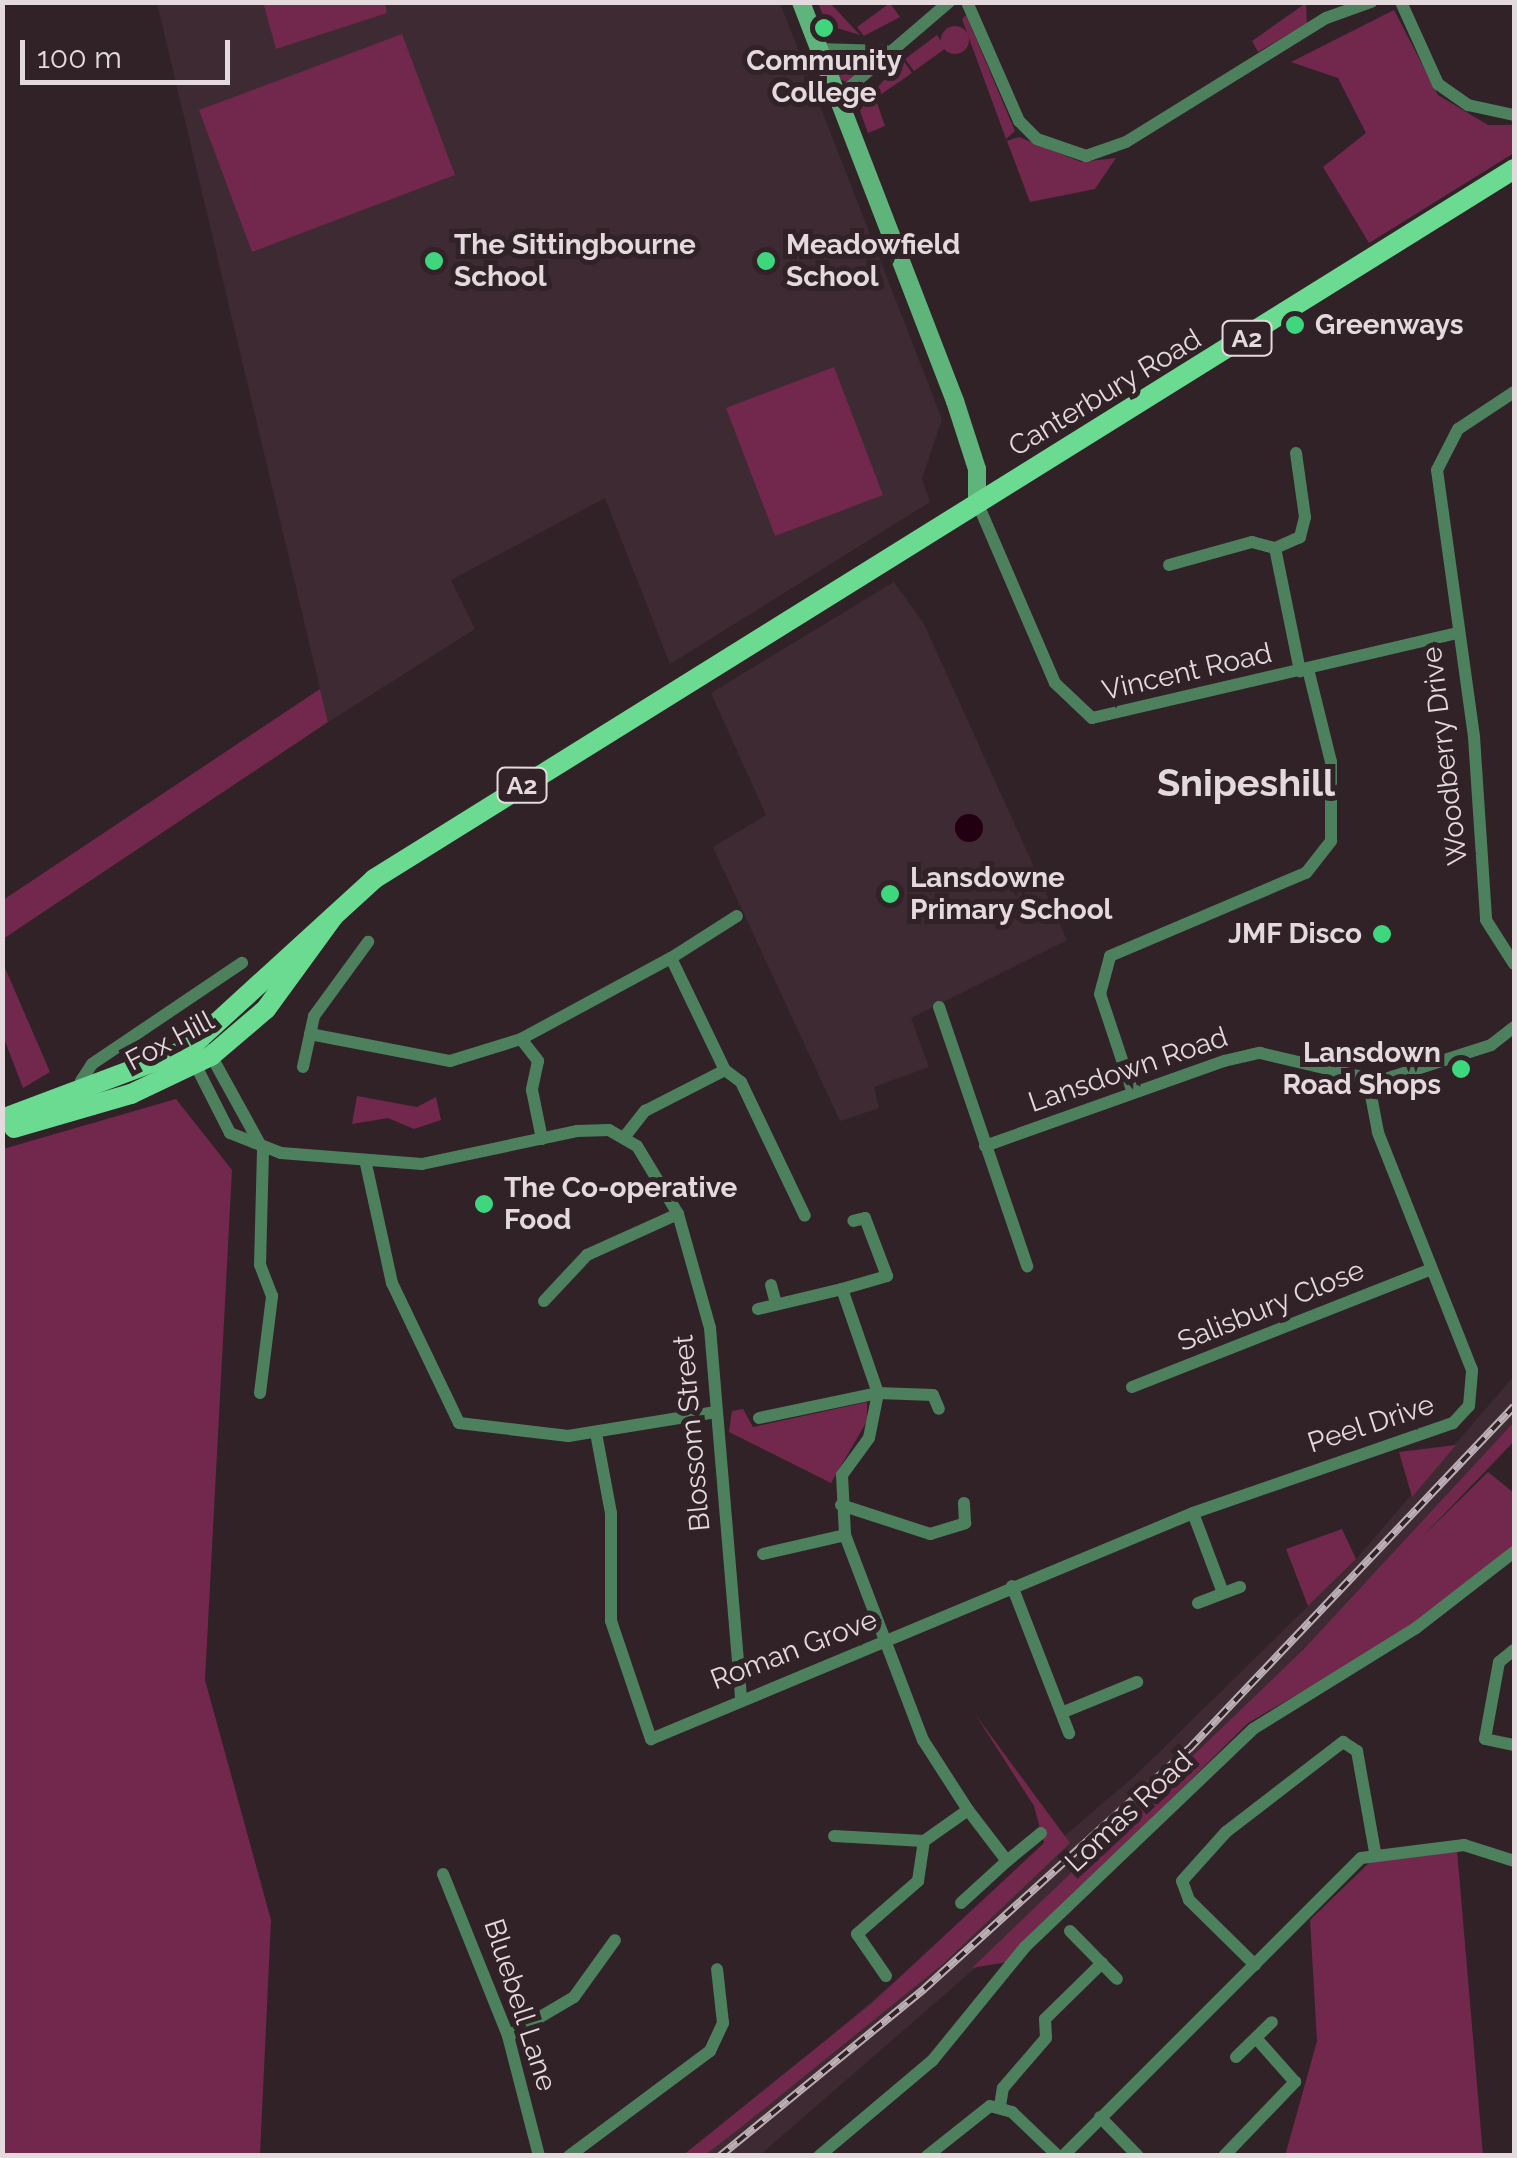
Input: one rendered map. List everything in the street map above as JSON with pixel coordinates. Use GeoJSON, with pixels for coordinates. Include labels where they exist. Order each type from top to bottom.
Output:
{"type":"FeatureCollection","features":[{"type":"Feature","properties":{"kind":"main road","name":"Canterbury Road"},"geometry":{"type":"LineString","coordinates":[[977,502],[1514,169]]}},
{"type":"Feature","properties":{"kind":"main road","name":"Fox Hill"},"geometry":{"type":"LineString","coordinates":[[2,1132],[199,1052],[374,879],[977,502]]}},
{"type":"Feature","properties":{"kind":"main road","name":"Fox Hill"},"geometry":{"type":"LineString","coordinates":[[2,1119],[90,1098]]}},
{"type":"Feature","properties":{"kind":"street"},"geometry":{"type":"LineString","coordinates":[[801,2],[955,401],[977,502]]}},
{"type":"Feature","properties":{"kind":"street"},"geometry":{"type":"LineString","coordinates":[[837,98],[862,86],[888,50],[949,2]]}},
{"type":"Feature","properties":{"kind":"street"},"geometry":{"type":"LineString","coordinates":[[967,2],[1019,121],[1037,139],[1086,156],[1126,142],[1326,18],[1371,2]]}},
{"type":"Feature","properties":{"kind":"street"},"geometry":{"type":"LineString","coordinates":[[1321,2],[1326,18]]}},
{"type":"Feature","properties":{"kind":"street"},"geometry":{"type":"LineString","coordinates":[[1402,2],[1438,84],[1468,105],[1514,116]]}},
{"type":"Feature","properties":{"kind":"street"},"geometry":{"type":"LineString","coordinates":[[818,49],[888,50]]}},
{"type":"Feature","properties":{"kind":"street","name":"Woodberry Drive"},"geometry":{"type":"LineString","coordinates":[[1514,392],[1458,428],[1437,470],[1486,920],[1514,964]]}},
{"type":"Feature","properties":{"kind":"street"},"geometry":{"type":"LineString","coordinates":[[1169,565],[1252,542],[1275,548],[1300,536],[1305,517],[1296,453]]}},
{"type":"Feature","properties":{"kind":"street","name":"Vincent Road"},"geometry":{"type":"LineString","coordinates":[[977,502],[1056,683],[1092,718],[1304,670]]}},
{"type":"Feature","properties":{"kind":"street"},"geometry":{"type":"LineString","coordinates":[[1134,1093],[1100,994],[1110,956],[1306,873],[1331,841],[1331,762],[1275,548]]}},
{"type":"Feature","properties":{"kind":"street"},"geometry":{"type":"LineString","coordinates":[[1304,670],[1457,633]]}},
{"type":"Feature","properties":{"kind":"street"},"geometry":{"type":"LineString","coordinates":[[310,1034],[450,1062],[521,1039],[671,958],[737,916]]}},
{"type":"Feature","properties":{"kind":"street"},"geometry":{"type":"LineString","coordinates":[[303,1067],[323,1000],[368,942]]}},
{"type":"Feature","properties":{"kind":"street"},"geometry":{"type":"LineString","coordinates":[[671,958],[724,1070],[748,1094],[805,1216]]}},
{"type":"Feature","properties":{"kind":"street","name":"Fox Hill"},"geometry":{"type":"LineString","coordinates":[[90,1098],[92,1064],[242,963]]}},
{"type":"Feature","properties":{"kind":"street"},"geometry":{"type":"LineString","coordinates":[[939,1006],[1027,1266]]}},
{"type":"Feature","properties":{"kind":"street"},"geometry":{"type":"LineString","coordinates":[[1378,1080],[1491,1045],[1514,1027]]}},
{"type":"Feature","properties":{"kind":"street"},"geometry":{"type":"LineString","coordinates":[[521,1039],[538,1061],[532,1090],[542,1140]]}},
{"type":"Feature","properties":{"kind":"street"},"geometry":{"type":"LineString","coordinates":[[199,1052],[230,1133],[263,1148],[366,1164],[422,1164],[542,1140],[626,1135],[645,1111],[724,1070]]}},
{"type":"Feature","properties":{"kind":"street"},"geometry":{"type":"LineString","coordinates":[[199,1052],[263,1148],[260,1265],[272,1296],[260,1393]]}},
{"type":"Feature","properties":{"kind":"street","name":"Lansdown Road"},"geometry":{"type":"LineString","coordinates":[[985,1146],[1260,1053],[1378,1080]]}},
{"type":"Feature","properties":{"kind":"street","name":"Peel Drive"},"geometry":{"type":"LineString","coordinates":[[957,1610],[1192,1513],[1454,1423],[1475,1388],[1370,1107],[1378,1080]]}},
{"type":"Feature","properties":{"kind":"street","name":"Blossom Street"},"geometry":{"type":"LineString","coordinates":[[626,1135],[678,1214],[710,1328],[741,1696]]}},
{"type":"Feature","properties":{"kind":"street"},"geometry":{"type":"LineString","coordinates":[[366,1164],[392,1284],[460,1423],[596,1433],[716,1412]]}},
{"type":"Feature","properties":{"kind":"street"},"geometry":{"type":"LineString","coordinates":[[544,1300],[587,1255],[678,1214]]}},
{"type":"Feature","properties":{"kind":"street"},"geometry":{"type":"LineString","coordinates":[[758,1308],[886,1276],[866,1218],[854,1221]]}},
{"type":"Feature","properties":{"kind":"street","name":"Salisbury Close"},"geometry":{"type":"LineString","coordinates":[[1132,1387],[1428,1270]]}},
{"type":"Feature","properties":{"kind":"street"},"geometry":{"type":"LineString","coordinates":[[771,1285],[776,1304]]}},
{"type":"Feature","properties":{"kind":"street"},"geometry":{"type":"LineString","coordinates":[[842,1289],[878,1393],[869,1438],[842,1474],[844,1535],[923,1740],[1006,1861]]}},
{"type":"Feature","properties":{"kind":"street"},"geometry":{"type":"LineString","coordinates":[[759,1418],[878,1393],[933,1395],[939,1409]]}},
{"type":"Feature","properties":{"kind":"street","name":"Roman Grove"},"geometry":{"type":"LineString","coordinates":[[596,1433],[611,1513],[611,1621],[651,1739],[741,1696],[957,1610]]}},
{"type":"Feature","properties":{"kind":"street"},"geometry":{"type":"LineString","coordinates":[[842,1505],[930,1534],[965,1523],[964,1503]]}},
{"type":"Feature","properties":{"kind":"street"},"geometry":{"type":"LineString","coordinates":[[1192,1513],[1223,1594]]}},
{"type":"Feature","properties":{"kind":"street"},"geometry":{"type":"LineString","coordinates":[[762,1554],[844,1535]]}},
{"type":"Feature","properties":{"kind":"street","name":"Lomas Road"},"geometry":{"type":"LineString","coordinates":[[819,2156],[932,2062],[1026,1946],[1253,1729],[1416,1628],[1514,1552]]}},
{"type":"Feature","properties":{"kind":"street"},"geometry":{"type":"LineString","coordinates":[[1012,1586],[1066,1711],[1069,1733]]}},
{"type":"Feature","properties":{"kind":"street"},"geometry":{"type":"LineString","coordinates":[[1198,1603],[1240,1587]]}},
{"type":"Feature","properties":{"kind":"street"},"geometry":{"type":"LineString","coordinates":[[1514,1650],[1499,1662],[1485,1739],[1514,1745]]}},
{"type":"Feature","properties":{"kind":"street"},"geometry":{"type":"LineString","coordinates":[[1066,1711],[1131,1685],[1118,1671]]}},
{"type":"Feature","properties":{"kind":"street"},"geometry":{"type":"LineString","coordinates":[[1256,1965],[1189,1900],[1182,1881],[1226,1832],[1344,1742],[1357,1751],[1375,1852]]}},
{"type":"Feature","properties":{"kind":"street"},"geometry":{"type":"LineString","coordinates":[[834,1836],[924,1841],[968,1810]]}},
{"type":"Feature","properties":{"kind":"street"},"geometry":{"type":"LineString","coordinates":[[961,1903],[1041,1833]]}},
{"type":"Feature","properties":{"kind":"street"},"geometry":{"type":"LineString","coordinates":[[886,1976],[857,1934],[918,1881],[924,1841]]}},
{"type":"Feature","properties":{"kind":"street"},"geometry":{"type":"LineString","coordinates":[[1000,2106],[1060,2156],[1375,1852],[1464,1845],[1514,1861]]}},
{"type":"Feature","properties":{"kind":"street","name":"Bluebell Lane"},"geometry":{"type":"LineString","coordinates":[[442,1874],[508,2036],[539,2156]]}},
{"type":"Feature","properties":{"kind":"street"},"geometry":{"type":"LineString","coordinates":[[1070,1930],[1117,1979]]}},
{"type":"Feature","properties":{"kind":"street"},"geometry":{"type":"LineString","coordinates":[[508,2036],[574,1997],[615,1940]]}},
{"type":"Feature","properties":{"kind":"street"},"geometry":{"type":"LineString","coordinates":[[1000,2106],[1003,2088],[1046,2038],[1045,2019],[1102,1963]]}},
{"type":"Feature","properties":{"kind":"street"},"geometry":{"type":"LineString","coordinates":[[569,2156],[710,2051],[723,2024],[716,1970]]}},
{"type":"Feature","properties":{"kind":"street"},"geometry":{"type":"LineString","coordinates":[[1236,2057],[1272,2022]]}},
{"type":"Feature","properties":{"kind":"street"},"geometry":{"type":"LineString","coordinates":[[1224,2156],[1294,2082],[1256,2038]]}},
{"type":"Feature","properties":{"kind":"street"},"geometry":{"type":"LineString","coordinates":[[927,2156],[981,2110],[1000,2106]]}},
{"type":"Feature","properties":{"kind":"street"},"geometry":{"type":"LineString","coordinates":[[1100,2117],[1138,2156]]}},
{"type":"Feature","properties":{"kind":"shaded area"},"geometry":{"type":"Polygon","coordinates":[[[263,2],[385,3],[387,13],[276,49],[263,2]]]}},
{"type":"Feature","properties":{"kind":"shaded area","name":"The Sittingbourne School"},"geometry":{"type":"Polygon","coordinates":[[[157,3],[780,3],[942,419],[922,479],[930,502],[670,664],[605,498],[451,580],[475,629],[328,722],[157,3]]]}},
{"type":"Feature","properties":{"kind":"shaded area"},"geometry":{"type":"Polygon","coordinates":[[[818,3],[830,3],[860,35],[827,25],[818,3]]]}},
{"type":"Feature","properties":{"kind":"shaded area"},"geometry":{"type":"Polygon","coordinates":[[[890,3],[900,17],[864,36],[857,27],[890,3]]]}},
{"type":"Feature","properties":{"kind":"shaded area"},"geometry":{"type":"Polygon","coordinates":[[[1306,3],[1307,23],[1258,52],[1252,41],[1306,3]]]}},
{"type":"Feature","properties":{"kind":"shaded area"},"geometry":{"type":"Polygon","coordinates":[[[1394,10],[1438,95],[1488,125],[1514,125],[1514,153],[1369,243],[1323,167],[1366,133],[1338,78],[1291,62],[1394,10]]]}},
{"type":"Feature","properties":{"kind":"shaded area"},"geometry":{"type":"Polygon","coordinates":[[[966,15],[1015,131],[1006,139],[962,19],[966,15]]]}},
{"type":"Feature","properties":{"kind":"shaded area"},"geometry":{"type":"Polygon","coordinates":[[[955,26],[965,30],[969,40],[965,50],[955,54],[945,50],[941,40],[945,30],[955,26]]]}},
{"type":"Feature","properties":{"kind":"shaded area"},"geometry":{"type":"Polygon","coordinates":[[[402,34],[455,175],[252,252],[199,110],[402,34]]]}},
{"type":"Feature","properties":{"kind":"shaded area"},"geometry":{"type":"Polygon","coordinates":[[[937,35],[946,48],[914,71],[905,59],[937,35]]]}},
{"type":"Feature","properties":{"kind":"shaded area"},"geometry":{"type":"Polygon","coordinates":[[[849,54],[859,58],[863,68],[859,78],[849,82],[839,78],[835,68],[839,58],[849,54]]]}},
{"type":"Feature","properties":{"kind":"shaded area"},"geometry":{"type":"Polygon","coordinates":[[[903,60],[912,73],[880,95],[875,90],[903,60]]]}},
{"type":"Feature","properties":{"kind":"shaded area"},"geometry":{"type":"Polygon","coordinates":[[[873,91],[885,126],[868,133],[860,111],[873,91]]]}},
{"type":"Feature","properties":{"kind":"shaded area"},"geometry":{"type":"Polygon","coordinates":[[[1019,137],[1081,162],[1116,158],[1095,189],[1030,202],[1007,141],[1019,137]]]}},
{"type":"Feature","properties":{"kind":"shaded area"},"geometry":{"type":"Polygon","coordinates":[[[834,367],[883,495],[775,536],[726,408],[834,367]]]}},
{"type":"Feature","properties":{"kind":"shaded area","name":"Lansdowne Primary School"},"geometry":{"type":"Polygon","coordinates":[[[894,582],[924,624],[1067,940],[911,1018],[929,1067],[874,1087],[879,1108],[840,1121],[713,847],[766,815],[711,693],[894,582]]]}},
{"type":"Feature","properties":{"kind":"shaded area"},"geometry":{"type":"Polygon","coordinates":[[[320,689],[328,722],[3,939],[3,900],[320,689]]]}},
{"type":"Feature","properties":{"kind":"shaded area"},"geometry":{"type":"Polygon","coordinates":[[[969,814],[979,818],[983,828],[979,838],[969,842],[959,838],[955,828],[959,818],[969,814]]]}},
{"type":"Feature","properties":{"kind":"shaded area"},"geometry":{"type":"Polygon","coordinates":[[[2,961],[50,1072],[23,1088],[3,1036],[2,961]]]}},
{"type":"Feature","properties":{"kind":"shaded area"},"geometry":{"type":"Polygon","coordinates":[[[357,1096],[417,1107],[436,1097],[441,1120],[414,1129],[388,1118],[352,1124],[357,1096]]]}},
{"type":"Feature","properties":{"kind":"shaded area"},"geometry":{"type":"Polygon","coordinates":[[[176,1099],[232,1170],[205,1680],[271,1920],[260,2155],[3,2155],[3,1149],[176,1099]]]}},
{"type":"Feature","properties":{"kind":"shaded area"},"geometry":{"type":"Polygon","coordinates":[[[1514,1376],[1514,1442],[1164,1804],[760,2155],[691,2156],[1138,1773],[1356,1559],[1514,1376]]]}},
{"type":"Feature","properties":{"kind":"shaded area"},"geometry":{"type":"Polygon","coordinates":[[[867,1402],[867,1421],[831,1483],[729,1432],[732,1411],[743,1409],[753,1427],[867,1402]]]}},
{"type":"Feature","properties":{"kind":"shaded area"},"geometry":{"type":"Polygon","coordinates":[[[1514,1422],[1514,1441],[1421,1538],[1488,1472],[1514,1493],[1514,1546],[1395,1638],[1248,1723],[1007,1962],[972,1968],[1303,1650],[1514,1422]]]}},
{"type":"Feature","properties":{"kind":"shaded area"},"geometry":{"type":"Polygon","coordinates":[[[1456,1445],[1412,1497],[1399,1452],[1456,1445]]]}},
{"type":"Feature","properties":{"kind":"shaded area"},"geometry":{"type":"Polygon","coordinates":[[[1342,1529],[1356,1559],[1308,1606],[1286,1549],[1342,1529]]]}},
{"type":"Feature","properties":{"kind":"shaded area"},"geometry":{"type":"Polygon","coordinates":[[[975,1714],[1070,1843],[943,1964],[739,2129],[705,2155],[682,2156],[872,2003],[1044,1843],[1034,1806],[975,1714]]]}},
{"type":"Feature","properties":{"kind":"shaded area"},"geometry":{"type":"Polygon","coordinates":[[[1457,1850],[1483,2155],[1285,2156],[1317,2041],[1310,1920],[1370,1862],[1457,1850]]]}},
{"type":"Feature","properties":{"kind":"railway"},"geometry":{"type":"LineString","coordinates":[[720,2156],[924,1989],[1189,1749],[1514,1407]]}},
{"type":"Feature","properties":{"kind":"place","name":"Community College"},"geometry":{"type":"Point","coordinates":[824,28]}},
{"type":"Feature","properties":{"kind":"place","name":"The Sittingbourne School"},"geometry":{"type":"Point","coordinates":[434,261]}},
{"type":"Feature","properties":{"kind":"place","name":"Meadowfield School"},"geometry":{"type":"Point","coordinates":[766,261]}},
{"type":"Feature","properties":{"kind":"place","name":"Greenways"},"geometry":{"type":"Point","coordinates":[1295,325]}},
{"type":"Feature","properties":{"kind":"place","name":"Lansdowne Primary School"},"geometry":{"type":"Point","coordinates":[890,894]}},
{"type":"Feature","properties":{"kind":"place","name":"JMF Disco"},"geometry":{"type":"Point","coordinates":[1382,934]}},
{"type":"Feature","properties":{"kind":"place","name":"Lansdown Road Shops"},"geometry":{"type":"Point","coordinates":[1461,1069]}},
{"type":"Feature","properties":{"kind":"place","name":"The Co-operative Food"},"geometry":{"type":"Point","coordinates":[484,1204]}},
{"type":"Feature","properties":{"kind":"district","name":"Snipeshill"},"geometry":{"type":"Point","coordinates":[1246,783]}}]}
